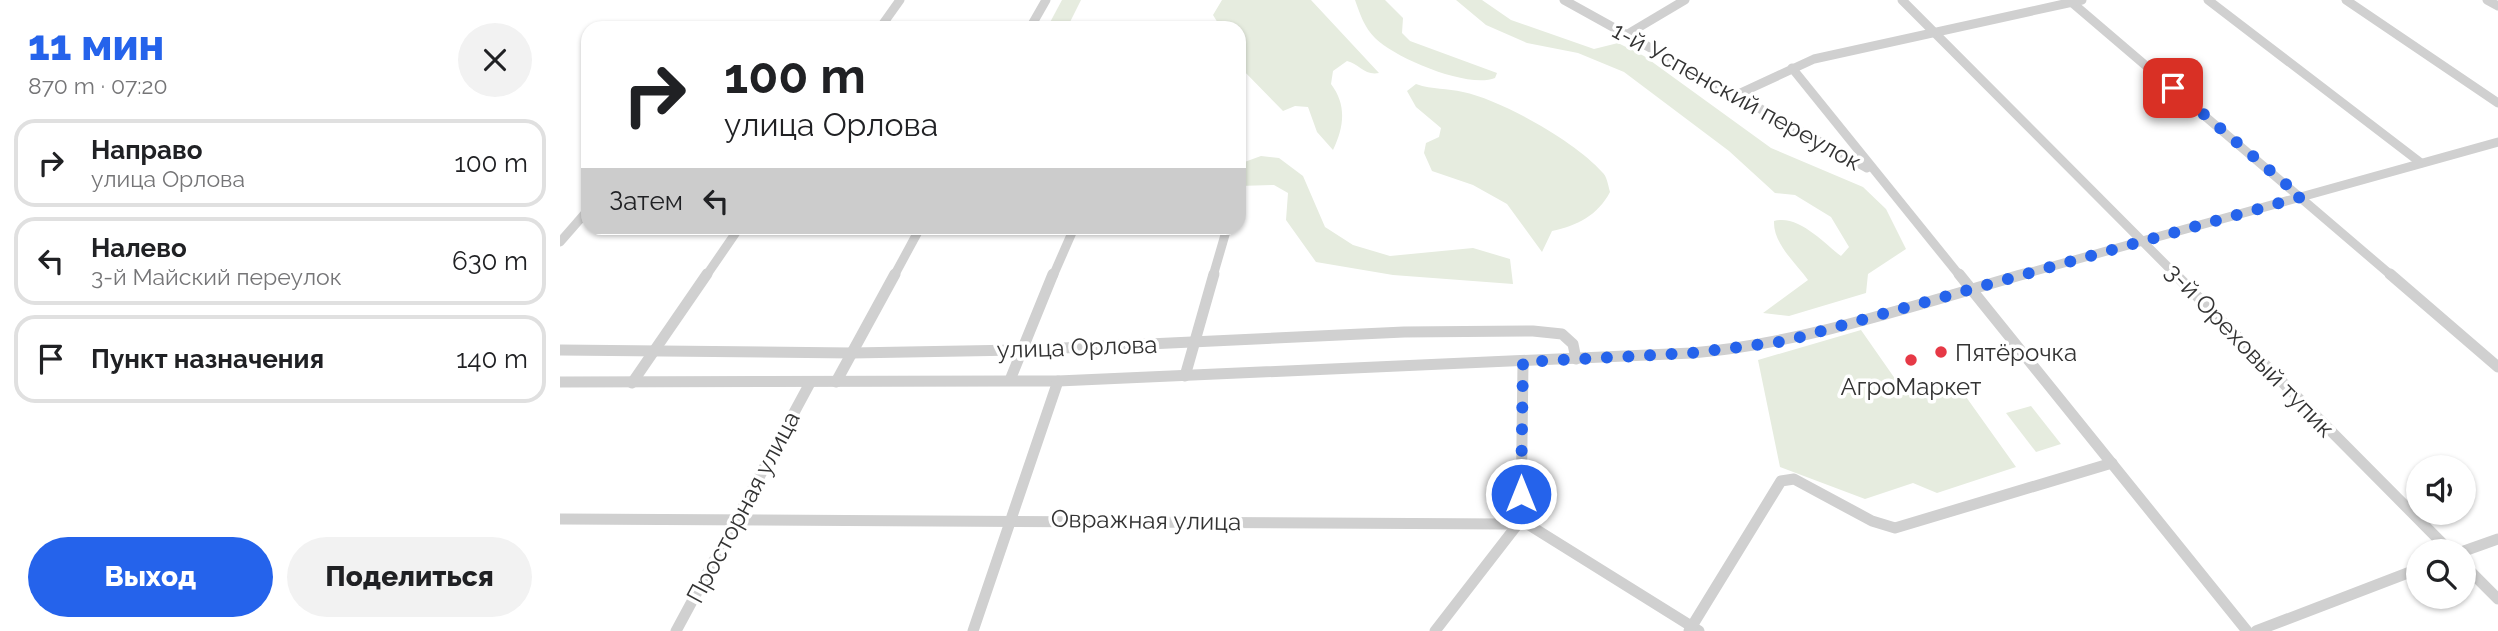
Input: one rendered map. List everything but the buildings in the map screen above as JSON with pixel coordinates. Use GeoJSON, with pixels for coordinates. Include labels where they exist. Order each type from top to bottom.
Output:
{"type":"FeatureCollection","features":[{"type":"Feature","properties":{"kind":"street"},"geometry":{"type":"LineString","coordinates":[[885,21],[900,0]]}},
{"type":"Feature","properties":{"kind":"street"},"geometry":{"type":"LineString","coordinates":[[1034,21],[1046,0]]}},
{"type":"Feature","properties":{"kind":"street","name":"1-й Успенский переулок"},"geometry":{"type":"LineString","coordinates":[[1564,0],[1873,171]]}},
{"type":"Feature","properties":{"kind":"street"},"geometry":{"type":"LineString","coordinates":[[1626,35],[1685,0]]}},
{"type":"Feature","properties":{"kind":"street","name":"3-й Ореховый тупик"},"geometry":{"type":"LineString","coordinates":[[1902,0],[2142,240],[2232,335],[2438,539]]}},
{"type":"Feature","properties":{"kind":"street"},"geometry":{"type":"LineString","coordinates":[[2208,0],[2421,163]]}},
{"type":"Feature","properties":{"kind":"street"},"geometry":{"type":"LineString","coordinates":[[2346,0],[2498,103]]}},
{"type":"Feature","properties":{"kind":"street"},"geometry":{"type":"LineString","coordinates":[[2487,0],[2498,6]]}},
{"type":"Feature","properties":{"kind":"street"},"geometry":{"type":"LineString","coordinates":[[1734,96],[1814,59],[2074,1],[2498,367]]}},
{"type":"Feature","properties":{"kind":"street","name":"1-й Успенский переулок"},"geometry":{"type":"LineString","coordinates":[[1792,68],[2247,631]]}},
{"type":"Feature","properties":{"kind":"street","name":"улица Орлова"},"geometry":{"type":"LineString","coordinates":[[560,382],[1058,381],[1523,362],[1739,349],[1786,341],[2498,142]]}},
{"type":"Feature","properties":{"kind":"street"},"geometry":{"type":"LineString","coordinates":[[560,242],[581,218]]}},
{"type":"Feature","properties":{"kind":"street"},"geometry":{"type":"LineString","coordinates":[[632,383],[734,235]]}},
{"type":"Feature","properties":{"kind":"street"},"geometry":{"type":"LineString","coordinates":[[836,382],[916,235]]}},
{"type":"Feature","properties":{"kind":"street"},"geometry":{"type":"LineString","coordinates":[[1010,380],[1020,350],[1071,235]]}},
{"type":"Feature","properties":{"kind":"street"},"geometry":{"type":"LineString","coordinates":[[1185,376],[1225,235]]}},
{"type":"Feature","properties":{"kind":"street","name":"улица Орлова"},"geometry":{"type":"LineString","coordinates":[[560,350],[852,353],[1020,350],[1404,332],[1533,331],[1562,334],[1573,344],[1576,359]]}},
{"type":"Feature","properties":{"kind":"street"},"geometry":{"type":"LineString","coordinates":[[1435,631],[1521,520],[1523,362]]}},
{"type":"Feature","properties":{"kind":"street"},"geometry":{"type":"LineString","coordinates":[[974,631],[1058,381]]}},
{"type":"Feature","properties":{"kind":"street","name":"Просторная улица"},"geometry":{"type":"LineString","coordinates":[[676,631],[810,383]]}},
{"type":"Feature","properties":{"kind":"street"},"geometry":{"type":"LineString","coordinates":[[1521,520],[1694,630],[1772,492],[1781,481],[1794,479],[1872,521],[1895,528],[2112,463]]}},
{"type":"Feature","properties":{"kind":"street","name":"Овражная улица"},"geometry":{"type":"LineString","coordinates":[[560,519],[1013,519],[1506,524],[1521,520]]}},
{"type":"Feature","properties":{"kind":"street"},"geometry":{"type":"LineString","coordinates":[[2476,547],[2498,539]]}},
{"type":"Feature","properties":{"kind":"street"},"geometry":{"type":"LineString","coordinates":[[2256,631],[2406,574]]}},
{"type":"Feature","properties":{"kind":"street"},"geometry":{"type":"LineString","coordinates":[[2476,577],[2498,600]]}},
{"type":"Feature","properties":{"kind":"shaded area"},"geometry":{"type":"Polygon","coordinates":[[[1062,0],[1081,0],[1070,21],[1051,21],[1062,0]]]}},
{"type":"Feature","properties":{"kind":"shaded area"},"geometry":{"type":"Polygon","coordinates":[[[1222,0],[1311,0],[1379,73],[1370,73],[1347,61],[1333,71],[1331,84],[1340,100],[1342,116],[1340,133],[1333,150],[1317,132],[1308,107],[1295,106],[1283,111],[1246,73],[1246,21],[1217,21],[1213,15],[1222,0]]]}},
{"type":"Feature","properties":{"kind":"shaded area"},"geometry":{"type":"Polygon","coordinates":[[[1355,0],[1385,0],[1403,18],[1402,33],[1410,41],[1497,73],[1495,78],[1468,79],[1450,75],[1432,70],[1398,54],[1371,34],[1355,0]]]}},
{"type":"Feature","properties":{"kind":"shaded area"},"geometry":{"type":"Polygon","coordinates":[[[1456,0],[1482,0],[1511,20],[1594,49],[1618,43],[1644,56],[1771,148],[1863,187],[1886,209],[1906,249],[1868,274],[1866,293],[1789,316],[1763,313],[1808,280],[1781,245],[1774,221],[1783,220],[1801,226],[1841,256],[1849,247],[1831,217],[1795,195],[1775,193],[1729,151],[1624,72],[1578,53],[1527,43],[1486,25],[1456,0]]]}},
{"type":"Feature","properties":{"kind":"shaded area"},"geometry":{"type":"Polygon","coordinates":[[[1416,84],[1479,97],[1537,124],[1590,160],[1605,176],[1610,192],[1586,218],[1552,231],[1542,252],[1507,204],[1473,185],[1432,171],[1424,153],[1426,143],[1439,137],[1441,128],[1416,107],[1407,91],[1416,84]]]}},
{"type":"Feature","properties":{"kind":"shaded area"},"geometry":{"type":"Polygon","coordinates":[[[1261,156],[1279,158],[1303,176],[1325,227],[1353,245],[1390,256],[1473,248],[1510,259],[1513,284],[1393,275],[1316,262],[1286,220],[1288,193],[1274,185],[1246,186],[1246,161],[1261,156]]]}},
{"type":"Feature","properties":{"kind":"shaded area"},"geometry":{"type":"Polygon","coordinates":[[[1861,330],[1905,393],[1954,380],[2016,467],[1937,493],[1913,483],[1865,499],[1780,467],[1758,360],[1861,330]]]}},
{"type":"Feature","properties":{"kind":"shaded area"},"geometry":{"type":"Polygon","coordinates":[[[2031,406],[2061,444],[2036,452],[2006,413],[2031,406]]]}},
{"type":"Feature","properties":{"kind":"place","name":"Пятёрочка"},"geometry":{"type":"Point","coordinates":[1941,352]}},
{"type":"Feature","properties":{"kind":"place","name":"АгроМаркет"},"geometry":{"type":"Point","coordinates":[1911,360]}},
{"type":"Feature","properties":{"kind":"route"},"geometry":{"type":"LineString","coordinates":[[1521,494],[1523,362],[1692,353],[1786,341],[2301,197],[2173,88]]}}]}
